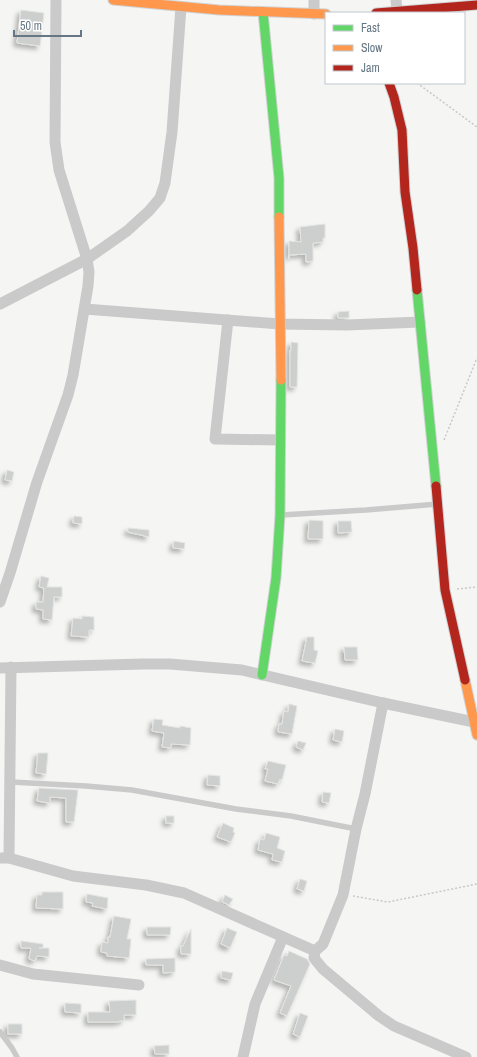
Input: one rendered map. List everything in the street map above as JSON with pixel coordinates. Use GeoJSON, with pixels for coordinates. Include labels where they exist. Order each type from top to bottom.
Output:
{"type":"FeatureCollection","features":[{"type":"Feature","properties":{"kind":"street"},"geometry":{"type":"LineString","coordinates":[[0,602],[37,482],[68,395],[85,309],[88,279],[87,259],[56,157],[56,0]]}},
{"type":"Feature","properties":{"kind":"street"},"geometry":{"type":"LineString","coordinates":[[112,0],[166,3],[181,7],[325,14]]}},
{"type":"Feature","properties":{"kind":"street"},"geometry":{"type":"LineString","coordinates":[[314,0],[314,14]]}},
{"type":"Feature","properties":{"kind":"street"},"geometry":{"type":"LineString","coordinates":[[396,0],[397,11]]}},
{"type":"Feature","properties":{"kind":"street"},"geometry":{"type":"LineString","coordinates":[[386,12],[477,5]]}},
{"type":"Feature","properties":{"kind":"street"},"geometry":{"type":"LineString","coordinates":[[0,304],[87,259],[112,242],[149,211],[160,198],[163,191],[174,110],[181,7]]}},
{"type":"Feature","properties":{"kind":"street"},"geometry":{"type":"LineString","coordinates":[[262,675],[276,578],[280,515],[279,178],[264,12]]}},
{"type":"Feature","properties":{"kind":"street"},"geometry":{"type":"LineString","coordinates":[[389,84],[402,130],[405,192],[413,248],[445,590],[477,735]]}},
{"type":"Feature","properties":{"kind":"street"},"geometry":{"type":"LineString","coordinates":[[85,309],[280,324],[391,324],[420,322]]}},
{"type":"Feature","properties":{"kind":"street"},"geometry":{"type":"LineString","coordinates":[[228,320],[215,439],[280,440]]}},
{"type":"Feature","properties":{"kind":"street"},"geometry":{"type":"LineString","coordinates":[[315,951],[184,894],[146,885],[73,876],[4,858],[11,782],[5,668],[170,664],[242,670],[383,703],[474,722]]}},
{"type":"Feature","properties":{"kind":"street"},"geometry":{"type":"LineString","coordinates":[[383,703],[343,895],[323,944],[315,951],[314,958],[317,963],[379,1016],[394,1026],[466,1057]]}},
{"type":"Feature","properties":{"kind":"street"},"geometry":{"type":"LineString","coordinates":[[243,1057],[255,1004],[283,937]]}},
{"type":"Feature","properties":{"kind":"street"},"geometry":{"type":"LineString","coordinates":[[0,965],[33,974],[138,985]]}},
{"type":"Feature","properties":{"kind":"lane"},"geometry":{"type":"LineString","coordinates":[[280,515],[438,504]]}},
{"type":"Feature","properties":{"kind":"lane"},"geometry":{"type":"LineString","coordinates":[[11,782],[132,790],[236,809],[291,816],[356,829]]}},
{"type":"Feature","properties":{"kind":"lane"},"geometry":{"type":"LineString","coordinates":[[0,1032],[17,1057]]}},
{"type":"Feature","properties":{"kind":"path"},"geometry":{"type":"LineString","coordinates":[[418,84],[477,127]]}},
{"type":"Feature","properties":{"kind":"path"},"geometry":{"type":"LineString","coordinates":[[443,442],[477,358]]}},
{"type":"Feature","properties":{"kind":"path"},"geometry":{"type":"LineString","coordinates":[[445,590],[477,587]]}},
{"type":"Feature","properties":{"kind":"path"},"geometry":{"type":"LineString","coordinates":[[343,895],[388,902],[477,884]]}},
{"type":"Feature","properties":{"kind":"building"},"geometry":{"type":"Polygon","coordinates":[[[21,10],[44,13],[40,46],[17,43],[21,10]]]}},
{"type":"Feature","properties":{"kind":"building"},"geometry":{"type":"Polygon","coordinates":[[[325,224],[325,238],[323,238],[323,242],[313,243],[313,261],[306,262],[306,254],[289,255],[289,241],[301,242],[300,227],[325,224]]]}},
{"type":"Feature","properties":{"kind":"building"},"geometry":{"type":"Polygon","coordinates":[[[349,311],[349,318],[338,318],[338,312],[349,311]]]}},
{"type":"Feature","properties":{"kind":"building"},"geometry":{"type":"Polygon","coordinates":[[[291,342],[298,343],[297,387],[290,387],[291,342]]]}},
{"type":"Feature","properties":{"kind":"building"},"geometry":{"type":"Polygon","coordinates":[[[7,470],[14,472],[12,481],[5,480],[7,470]]]}},
{"type":"Feature","properties":{"kind":"building"},"geometry":{"type":"Polygon","coordinates":[[[74,516],[82,517],[82,524],[73,523],[74,516]]]}},
{"type":"Feature","properties":{"kind":"building"},"geometry":{"type":"Polygon","coordinates":[[[309,520],[323,521],[323,539],[308,539],[309,520]]]}},
{"type":"Feature","properties":{"kind":"building"},"geometry":{"type":"Polygon","coordinates":[[[338,521],[351,521],[352,532],[338,533],[338,521]]]}},
{"type":"Feature","properties":{"kind":"building"},"geometry":{"type":"Polygon","coordinates":[[[128,528],[149,530],[149,537],[128,532],[128,528]]]}},
{"type":"Feature","properties":{"kind":"building"},"geometry":{"type":"Polygon","coordinates":[[[174,541],[185,543],[184,549],[173,548],[174,541]]]}},
{"type":"Feature","properties":{"kind":"building"},"geometry":{"type":"Polygon","coordinates":[[[41,576],[49,578],[47,587],[62,587],[62,597],[54,597],[52,620],[43,619],[43,610],[36,609],[36,602],[43,602],[44,588],[39,587],[41,576]]]}},
{"type":"Feature","properties":{"kind":"building"},"geometry":{"type":"Polygon","coordinates":[[[82,616],[94,617],[94,630],[89,630],[89,637],[71,636],[73,618],[82,619],[82,616]]]}},
{"type":"Feature","properties":{"kind":"building"},"geometry":{"type":"Polygon","coordinates":[[[307,637],[314,637],[314,650],[318,651],[315,663],[302,661],[307,637]]]}},
{"type":"Feature","properties":{"kind":"building"},"geometry":{"type":"Polygon","coordinates":[[[344,647],[357,647],[358,660],[345,660],[344,647]]]}},
{"type":"Feature","properties":{"kind":"building"},"geometry":{"type":"Polygon","coordinates":[[[289,704],[297,706],[292,734],[278,732],[279,724],[282,724],[284,711],[288,712],[289,704]]]}},
{"type":"Feature","properties":{"kind":"building"},"geometry":{"type":"Polygon","coordinates":[[[154,719],[163,720],[162,725],[191,728],[190,745],[171,744],[171,748],[162,747],[164,733],[152,731],[154,719]]]}},
{"type":"Feature","properties":{"kind":"building"},"geometry":{"type":"Polygon","coordinates":[[[335,729],[344,731],[342,742],[333,740],[335,729]]]}},
{"type":"Feature","properties":{"kind":"building"},"geometry":{"type":"Polygon","coordinates":[[[298,741],[306,743],[303,750],[296,747],[298,741]]]}},
{"type":"Feature","properties":{"kind":"building"},"geometry":{"type":"Polygon","coordinates":[[[38,753],[48,753],[46,774],[36,773],[38,753]]]}},
{"type":"Feature","properties":{"kind":"building"},"geometry":{"type":"Polygon","coordinates":[[[268,761],[286,765],[282,780],[280,779],[278,784],[265,781],[268,769],[265,769],[268,761]]]}},
{"type":"Feature","properties":{"kind":"building"},"geometry":{"type":"Polygon","coordinates":[[[208,775],[220,776],[220,786],[207,785],[208,775]]]}},
{"type":"Feature","properties":{"kind":"building"},"geometry":{"type":"Polygon","coordinates":[[[39,788],[78,790],[74,822],[66,822],[66,798],[50,797],[50,803],[37,801],[39,788]]]}},
{"type":"Feature","properties":{"kind":"building"},"geometry":{"type":"Polygon","coordinates":[[[323,792],[331,793],[329,803],[322,802],[323,792]]]}},
{"type":"Feature","properties":{"kind":"building"},"geometry":{"type":"Polygon","coordinates":[[[166,816],[174,816],[174,823],[166,823],[166,816]]]}},
{"type":"Feature","properties":{"kind":"building"},"geometry":{"type":"Polygon","coordinates":[[[223,823],[234,828],[233,832],[235,833],[231,842],[217,837],[223,823]]]}},
{"type":"Feature","properties":{"kind":"building"},"geometry":{"type":"Polygon","coordinates":[[[266,833],[280,837],[277,848],[285,851],[282,862],[272,860],[273,854],[258,850],[260,839],[264,840],[266,833]]]}},
{"type":"Feature","properties":{"kind":"building"},"geometry":{"type":"Polygon","coordinates":[[[300,879],[307,881],[304,891],[297,889],[300,879]]]}},
{"type":"Feature","properties":{"kind":"building"},"geometry":{"type":"Polygon","coordinates":[[[42,892],[63,892],[63,909],[36,908],[37,895],[42,895],[42,892]]]}},
{"type":"Feature","properties":{"kind":"building"},"geometry":{"type":"Polygon","coordinates":[[[87,894],[108,898],[107,909],[92,906],[93,903],[86,902],[87,894]]]}},
{"type":"Feature","properties":{"kind":"building"},"geometry":{"type":"Polygon","coordinates":[[[225,895],[233,899],[229,905],[222,902],[225,895]]]}},
{"type":"Feature","properties":{"kind":"building"},"geometry":{"type":"Polygon","coordinates":[[[114,916],[131,919],[127,939],[131,939],[129,958],[107,956],[107,953],[101,952],[102,942],[108,943],[108,937],[110,937],[114,916]]]}},
{"type":"Feature","properties":{"kind":"building"},"geometry":{"type":"Polygon","coordinates":[[[147,927],[171,927],[170,935],[147,935],[147,927]]]}},
{"type":"Feature","properties":{"kind":"building"},"geometry":{"type":"Polygon","coordinates":[[[227,928],[237,932],[230,948],[221,944],[227,928]]]}},
{"type":"Feature","properties":{"kind":"building"},"geometry":{"type":"Polygon","coordinates":[[[191,929],[191,954],[181,954],[181,946],[183,946],[191,929]]]}},
{"type":"Feature","properties":{"kind":"building"},"geometry":{"type":"Polygon","coordinates":[[[21,941],[43,944],[43,948],[49,948],[49,957],[37,956],[35,961],[29,959],[31,948],[21,948],[21,941]]]}},
{"type":"Feature","properties":{"kind":"building"},"geometry":{"type":"Polygon","coordinates":[[[289,951],[307,959],[310,964],[287,1016],[280,1013],[291,986],[274,980],[284,955],[287,956],[289,951]]]}},
{"type":"Feature","properties":{"kind":"building"},"geometry":{"type":"Polygon","coordinates":[[[175,958],[175,972],[163,973],[163,965],[146,965],[146,959],[175,958]]]}},
{"type":"Feature","properties":{"kind":"building"},"geometry":{"type":"Polygon","coordinates":[[[222,971],[233,973],[231,980],[221,978],[222,971]]]}},
{"type":"Feature","properties":{"kind":"building"},"geometry":{"type":"Polygon","coordinates":[[[136,1000],[136,1015],[124,1015],[124,1021],[88,1022],[88,1012],[110,1012],[109,1001],[136,1000]]]}},
{"type":"Feature","properties":{"kind":"building"},"geometry":{"type":"Polygon","coordinates":[[[65,1003],[81,1004],[81,1013],[65,1012],[65,1003]]]}},
{"type":"Feature","properties":{"kind":"building"},"geometry":{"type":"Polygon","coordinates":[[[300,1013],[308,1016],[300,1037],[293,1034],[300,1013]]]}},
{"type":"Feature","properties":{"kind":"building"},"geometry":{"type":"Polygon","coordinates":[[[8,1024],[22,1024],[22,1034],[8,1034],[8,1024]]]}},
{"type":"Feature","properties":{"kind":"building"},"geometry":{"type":"Polygon","coordinates":[[[169,1045],[169,1054],[155,1054],[154,1046],[169,1045]]]}},
{"type":"Feature","properties":{"kind":"traffic: fast"},"geometry":{"type":"LineString","coordinates":[[263,12],[279,178],[279,217]]}},
{"type":"Feature","properties":{"kind":"traffic: fast"},"geometry":{"type":"LineString","coordinates":[[417,290],[436,486]]}},
{"type":"Feature","properties":{"kind":"traffic: fast"},"geometry":{"type":"LineString","coordinates":[[262,675],[276,578],[280,515],[281,380]]}},
{"type":"Feature","properties":{"kind":"traffic: slow"},"geometry":{"type":"LineString","coordinates":[[113,0],[219,10],[325,14]]}},
{"type":"Feature","properties":{"kind":"traffic: slow"},"geometry":{"type":"LineString","coordinates":[[279,217],[281,380]]}},
{"type":"Feature","properties":{"kind":"traffic: slow"},"geometry":{"type":"LineString","coordinates":[[465,680],[477,735]]}},
{"type":"Feature","properties":{"kind":"traffic: jam"},"geometry":{"type":"LineString","coordinates":[[389,12],[477,5]]}},
{"type":"Feature","properties":{"kind":"traffic: jam"},"geometry":{"type":"LineString","coordinates":[[389,84],[402,130],[405,192],[417,290]]}},
{"type":"Feature","properties":{"kind":"traffic: jam"},"geometry":{"type":"LineString","coordinates":[[436,486],[445,590],[465,680]]}}]}
